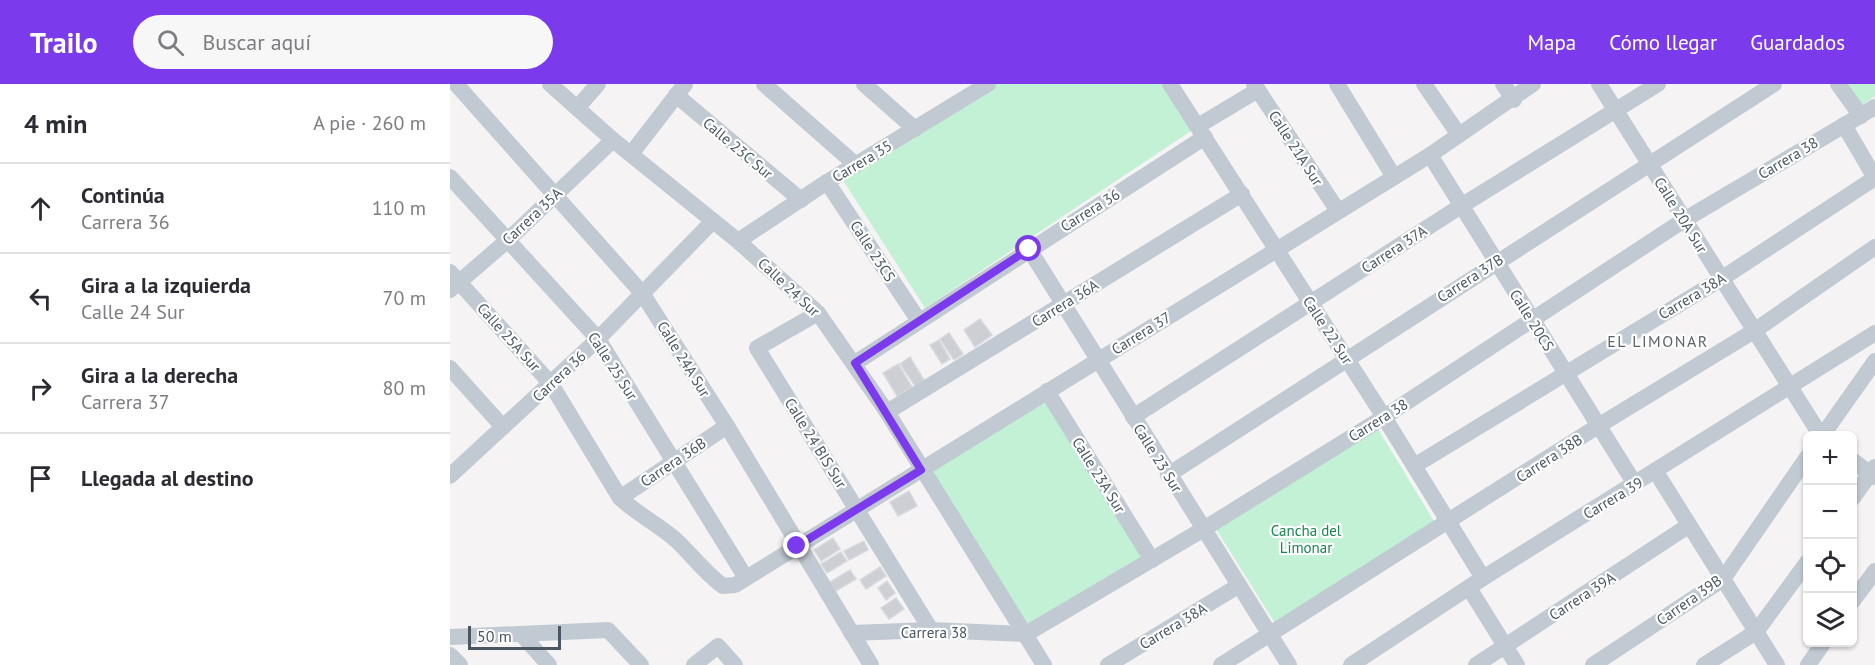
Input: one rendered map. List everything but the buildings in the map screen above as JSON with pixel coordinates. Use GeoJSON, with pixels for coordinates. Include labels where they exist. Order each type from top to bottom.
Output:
{"type":"FeatureCollection","features":[{"type":"Feature","properties":{"kind":"street","name":"Calle 24A Sur"},"geometry":{"type":"LineString","coordinates":[[453,84],[642,293],[727,426],[797,546],[871,665]]}},
{"type":"Feature","properties":{"kind":"street","name":"Calle 24 Sur"},"geometry":{"type":"LineString","coordinates":[[550,84],[613,140],[738,241],[818,313],[887,412],[1044,665]]}},
{"type":"Feature","properties":{"kind":"street"},"geometry":{"type":"LineString","coordinates":[[578,107],[598,84]]}},
{"type":"Feature","properties":{"kind":"street"},"geometry":{"type":"LineString","coordinates":[[764,84],[856,165]]}},
{"type":"Feature","properties":{"kind":"street"},"geometry":{"type":"LineString","coordinates":[[864,84],[915,129]]}},
{"type":"Feature","properties":{"kind":"street","name":"Carrera 35"},"geometry":{"type":"LineString","coordinates":[[738,241],[827,182],[915,129],[966,89],[988,84]]}},
{"type":"Feature","properties":{"kind":"street","name":"Calle 22 Sur"},"geometry":{"type":"LineString","coordinates":[[1170,84],[1384,417],[1483,578]]}},
{"type":"Feature","properties":{"kind":"street"},"geometry":{"type":"LineString","coordinates":[[1337,84],[1394,177]]}},
{"type":"Feature","properties":{"kind":"street"},"geometry":{"type":"LineString","coordinates":[[1424,84],[1459,135]]}},
{"type":"Feature","properties":{"kind":"street"},"geometry":{"type":"LineString","coordinates":[[1503,84],[1514,100]]}},
{"type":"Feature","properties":{"kind":"street","name":"Carrera 37"},"geometry":{"type":"LineString","coordinates":[[746,578],[1430,155],[1514,100],[1533,84]]}},
{"type":"Feature","properties":{"kind":"street","name":"Calle 20A Sur"},"geometry":{"type":"LineString","coordinates":[[1599,84],[1788,387],[1818,431]]}},
{"type":"Feature","properties":{"kind":"street","name":"Carrera 37A"},"geometry":{"type":"LineString","coordinates":[[1133,417],[1461,206],[1658,84]]}},
{"type":"Feature","properties":{"kind":"street","name":"Carrera 37B"},"geometry":{"type":"LineString","coordinates":[[1168,475],[1774,84]]}},
{"type":"Feature","properties":{"kind":"street"},"geometry":{"type":"LineString","coordinates":[[1838,84],[1868,112]]}},
{"type":"Feature","properties":{"kind":"street","name":"Carrera 36"},"geometry":{"type":"LineString","coordinates":[[855,363],[1029,249],[1201,132],[1256,87]]}},
{"type":"Feature","properties":{"kind":"street","name":"Calle 21A Sur"},"geometry":{"type":"LineString","coordinates":[[1256,87],[1338,211]]}},
{"type":"Feature","properties":{"kind":"street"},"geometry":{"type":"LineString","coordinates":[[631,154],[681,89]]}},
{"type":"Feature","properties":{"kind":"street","name":"Calle 23C Sur"},"geometry":{"type":"LineString","coordinates":[[681,89],[801,200]]}},
{"type":"Feature","properties":{"kind":"street","name":"Carrera 38"},"geometry":{"type":"LineString","coordinates":[[851,633],[931,630],[1026,634],[1202,530],[1384,417],[1684,220],[1868,112]]}},
{"type":"Feature","properties":{"kind":"street"},"geometry":{"type":"LineString","coordinates":[[1844,125],[1875,178]]}},
{"type":"Feature","properties":{"kind":"street","name":"Carrera 35A"},"geometry":{"type":"LineString","coordinates":[[453,281],[508,239],[613,140]]}},
{"type":"Feature","properties":{"kind":"street","name":"Calle 20CS"},"geometry":{"type":"LineString","coordinates":[[1430,155],[1635,484]]}},
{"type":"Feature","properties":{"kind":"street","name":"Calle 25 Sur"},"geometry":{"type":"LineString","coordinates":[[450,177],[598,339],[746,578]]}},
{"type":"Feature","properties":{"kind":"street","name":"Carrera 38A"},"geometry":{"type":"LineString","coordinates":[[1414,466],[1721,279],[1875,178]]}},
{"type":"Feature","properties":{"kind":"street","name":"Calle 23CS"},"geometry":{"type":"LineString","coordinates":[[827,182],[919,321]]}},
{"type":"Feature","properties":{"kind":"street","name":"Carrera 36A"},"geometry":{"type":"LineString","coordinates":[[887,412],[1242,194]]}},
{"type":"Feature","properties":{"kind":"street","name":"Carrera 36"},"geometry":{"type":"LineString","coordinates":[[453,466],[503,427],[551,384],[713,221]]}},
{"type":"Feature","properties":{"kind":"street","name":"Carrera 38B"},"geometry":{"type":"LineString","coordinates":[[1221,665],[1449,523],[1598,426],[1754,331],[1875,248]]}},
{"type":"Feature","properties":{"kind":"street","name":"Calle 23 Sur"},"geometry":{"type":"LineString","coordinates":[[1029,249],[1202,530],[1289,665]]}},
{"type":"Feature","properties":{"kind":"street","name":"Calle 25A Sur"},"geometry":{"type":"LineString","coordinates":[[453,281],[551,384],[620,498],[635,512],[675,539],[723,586],[735,585],[746,578]]}},
{"type":"Feature","properties":{"kind":"street","name":"Calle 24 BIS Sur"},"geometry":{"type":"LineString","coordinates":[[818,313],[757,348],[931,630]]}},
{"type":"Feature","properties":{"kind":"street","name":"Carrera 39"},"geometry":{"type":"LineString","coordinates":[[1351,665],[1483,578],[1656,472],[1875,333]]}},
{"type":"Feature","properties":{"kind":"street"},"geometry":{"type":"LineString","coordinates":[[1824,431],[1875,361]]}},
{"type":"Feature","properties":{"kind":"street"},"geometry":{"type":"LineString","coordinates":[[450,368],[503,427]]}},
{"type":"Feature","properties":{"kind":"street","name":"Calle 23A Sur"},"geometry":{"type":"LineString","coordinates":[[1047,391],[1152,560]]}},
{"type":"Feature","properties":{"kind":"street","name":"Carrera 36B"},"geometry":{"type":"LineString","coordinates":[[620,498],[727,426]]}},
{"type":"Feature","properties":{"kind":"street"},"geometry":{"type":"LineString","coordinates":[[1857,462],[1874,472],[1857,493]]}},
{"type":"Feature","properties":{"kind":"street","name":"Carrera 39B"},"geometry":{"type":"LineString","coordinates":[[1593,665],[1723,579],[1803,463]]}},
{"type":"Feature","properties":{"kind":"street"},"geometry":{"type":"LineString","coordinates":[[1656,472],[1777,665]]}},
{"type":"Feature","properties":{"kind":"street","name":"Carrera 39A"},"geometry":{"type":"LineString","coordinates":[[1476,665],[1689,526]]}},
{"type":"Feature","properties":{"kind":"street"},"geometry":{"type":"LineString","coordinates":[[1704,665],[1756,632],[1803,568]]}},
{"type":"Feature","properties":{"kind":"street"},"geometry":{"type":"LineString","coordinates":[[1857,595],[1875,571]]}},
{"type":"Feature","properties":{"kind":"street","name":"Carrera 38A"},"geometry":{"type":"LineString","coordinates":[[1108,665],[1238,586]]}},
{"type":"Feature","properties":{"kind":"street"},"geometry":{"type":"LineString","coordinates":[[1469,588],[1517,665]]}},
{"type":"Feature","properties":{"kind":"street"},"geometry":{"type":"LineString","coordinates":[[450,637],[608,630],[641,665]]}},
{"type":"Feature","properties":{"kind":"street"},"geometry":{"type":"LineString","coordinates":[[522,635],[549,665]]}},
{"type":"Feature","properties":{"kind":"street"},"geometry":{"type":"LineString","coordinates":[[694,665],[718,646],[735,665]]}},
{"type":"Feature","properties":{"kind":"street"},"geometry":{"type":"LineString","coordinates":[[1808,665],[1821,647]]}},
{"type":"Feature","properties":{"kind":"street"},"geometry":{"type":"LineString","coordinates":[[450,655],[460,665]]}},
{"type":"Feature","properties":{"kind":"green space"},"geometry":{"type":"Polygon","coordinates":[[[995,84],[1164,84],[1194,129],[925,308],[841,177],[995,84]]]}},
{"type":"Feature","properties":{"kind":"green space"},"geometry":{"type":"Polygon","coordinates":[[[1844,84],[1875,84],[1875,96],[1859,107],[1844,84]]]}},
{"type":"Feature","properties":{"kind":"green space"},"geometry":{"type":"Polygon","coordinates":[[[1046,397],[1146,557],[1026,628],[927,472],[1046,397]]]}},
{"type":"Feature","properties":{"kind":"green space","name":"Cancha del Limonar"},"geometry":{"type":"Polygon","coordinates":[[[1378,429],[1435,523],[1275,623],[1216,529],[1378,429]]]}},
{"type":"Feature","properties":{"kind":"district","name":"EL LIMONAR"},"geometry":{"type":"Point","coordinates":[1658,341]}},
{"type":"Feature","properties":{"kind":"route"},"geometry":{"type":"LineString","coordinates":[[797,546],[921,470],[855,363],[1029,249]]}}]}
